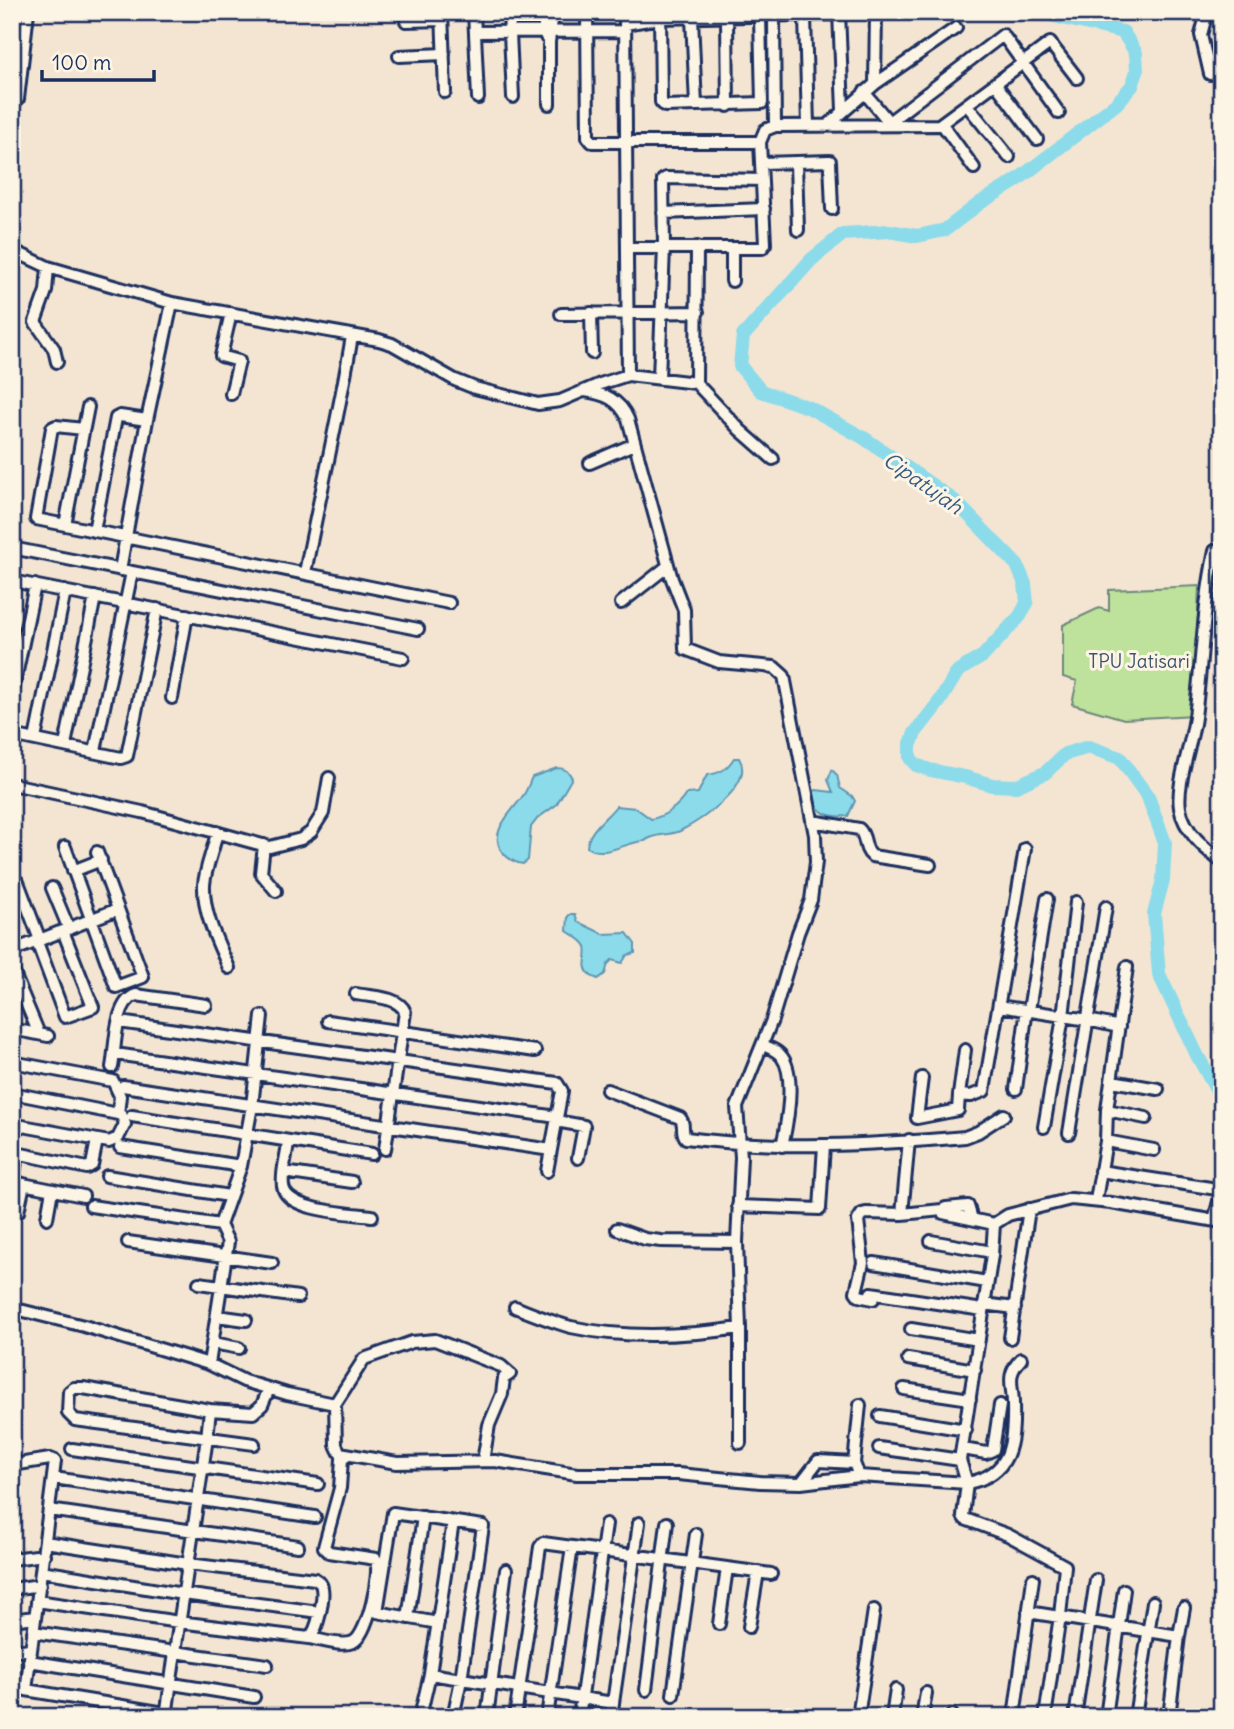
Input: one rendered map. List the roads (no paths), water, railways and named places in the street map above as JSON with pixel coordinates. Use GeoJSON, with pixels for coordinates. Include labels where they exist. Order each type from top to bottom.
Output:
{"type":"FeatureCollection","features":[{"type":"Feature","properties":{"kind":"street"},"geometry":{"type":"LineString","coordinates":[[18,99],[28,12]]}},
{"type":"Feature","properties":{"kind":"street"},"geometry":{"type":"LineString","coordinates":[[474,12],[478,99]]}},
{"type":"Feature","properties":{"kind":"street"},"geometry":{"type":"LineString","coordinates":[[509,12],[513,97]]}},
{"type":"Feature","properties":{"kind":"street"},"geometry":{"type":"LineString","coordinates":[[544,12],[548,35],[549,103]]}},
{"type":"Feature","properties":{"kind":"street"},"geometry":{"type":"LineString","coordinates":[[548,35],[553,12]]}},
{"type":"Feature","properties":{"kind":"street"},"geometry":{"type":"LineString","coordinates":[[587,12],[589,140],[626,144],[760,142]]}},
{"type":"Feature","properties":{"kind":"street"},"geometry":{"type":"LineString","coordinates":[[874,84],[876,12]]}},
{"type":"Feature","properties":{"kind":"street"},"geometry":{"type":"LineString","coordinates":[[1207,12],[1201,35],[1210,74]]}},
{"type":"Feature","properties":{"kind":"street"},"geometry":{"type":"LineString","coordinates":[[475,33],[509,31],[548,35],[587,32],[660,15],[760,18],[773,14],[805,16],[839,13],[844,110]]}},
{"type":"Feature","properties":{"kind":"street"},"geometry":{"type":"LineString","coordinates":[[773,14],[775,127]]}},
{"type":"Feature","properties":{"kind":"street"},"geometry":{"type":"LineString","coordinates":[[660,15],[662,104],[665,106],[729,106],[763,102],[760,18]]}},
{"type":"Feature","properties":{"kind":"street"},"geometry":{"type":"LineString","coordinates":[[406,21],[442,16],[445,92]]}},
{"type":"Feature","properties":{"kind":"street"},"geometry":{"type":"LineString","coordinates":[[805,16],[808,127]]}},
{"type":"Feature","properties":{"kind":"street"},"geometry":{"type":"LineString","coordinates":[[692,18],[696,105]]}},
{"type":"Feature","properties":{"kind":"street"},"geometry":{"type":"LineString","coordinates":[[727,18],[729,106]]}},
{"type":"Feature","properties":{"kind":"street"},"geometry":{"type":"LineString","coordinates":[[625,22],[628,375]]}},
{"type":"Feature","properties":{"kind":"street"},"geometry":{"type":"LineString","coordinates":[[827,126],[874,84],[956,28]]}},
{"type":"Feature","properties":{"kind":"street"},"geometry":{"type":"LineString","coordinates":[[887,124],[1003,35],[1059,113]]}},
{"type":"Feature","properties":{"kind":"street"},"geometry":{"type":"LineString","coordinates":[[627,248],[763,247],[760,142],[765,130],[775,127],[942,124],[1045,45],[1052,43],[1077,78]]}},
{"type":"Feature","properties":{"kind":"street"},"geometry":{"type":"LineString","coordinates":[[398,56],[444,54]]}},
{"type":"Feature","properties":{"kind":"street"},"geometry":{"type":"LineString","coordinates":[[995,83],[1037,139]]}},
{"type":"Feature","properties":{"kind":"street"},"geometry":{"type":"LineString","coordinates":[[864,92],[887,124]]}},
{"type":"Feature","properties":{"kind":"street"},"geometry":{"type":"LineString","coordinates":[[967,105],[1009,157]]}},
{"type":"Feature","properties":{"kind":"street"},"geometry":{"type":"LineString","coordinates":[[942,124],[974,168]]}},
{"type":"Feature","properties":{"kind":"street"},"geometry":{"type":"LineString","coordinates":[[762,163],[830,162],[832,209]]}},
{"type":"Feature","properties":{"kind":"street"},"geometry":{"type":"LineString","coordinates":[[796,163],[798,230]]}},
{"type":"Feature","properties":{"kind":"street"},"geometry":{"type":"LineString","coordinates":[[659,378],[663,313],[662,182],[666,178],[762,180]]}},
{"type":"Feature","properties":{"kind":"street"},"geometry":{"type":"LineString","coordinates":[[663,214],[764,209]]}},
{"type":"Feature","properties":{"kind":"street"},"geometry":{"type":"LineString","coordinates":[[696,383],[697,247]]}},
{"type":"Feature","properties":{"kind":"street"},"geometry":{"type":"LineString","coordinates":[[732,248],[732,281]]}},
{"type":"Feature","properties":{"kind":"street"},"geometry":{"type":"LineString","coordinates":[[12,250],[48,267],[172,303],[392,344],[455,380],[494,395],[545,404],[628,375],[696,383],[740,430],[773,460]]}},
{"type":"Feature","properties":{"kind":"street"},"geometry":{"type":"LineString","coordinates":[[48,267],[46,291],[35,322],[54,349],[57,362]]}},
{"type":"Feature","properties":{"kind":"street"},"geometry":{"type":"LineString","coordinates":[[95,751],[125,603],[126,537],[146,421],[172,303]]}},
{"type":"Feature","properties":{"kind":"street"},"geometry":{"type":"LineString","coordinates":[[561,314],[698,312]]}},
{"type":"Feature","properties":{"kind":"street"},"geometry":{"type":"LineString","coordinates":[[231,313],[221,356],[239,361],[231,394]]}},
{"type":"Feature","properties":{"kind":"street"},"geometry":{"type":"LineString","coordinates":[[590,313],[592,353]]}},
{"type":"Feature","properties":{"kind":"street"},"geometry":{"type":"LineString","coordinates":[[305,573],[325,469],[336,429],[352,336]]}},
{"type":"Feature","properties":{"kind":"street"},"geometry":{"type":"LineString","coordinates":[[585,391],[603,394],[621,406],[628,419],[668,566],[684,610],[685,650],[719,662],[774,667],[784,676],[812,821],[816,852],[813,889],[763,1045],[737,1103],[740,1145],[737,1242],[740,1443]]}},
{"type":"Feature","properties":{"kind":"street"},"geometry":{"type":"LineString","coordinates":[[65,525],[88,407]]}},
{"type":"Feature","properties":{"kind":"street"},"geometry":{"type":"LineString","coordinates":[[94,531],[116,418],[120,416],[146,421]]}},
{"type":"Feature","properties":{"kind":"street"},"geometry":{"type":"LineString","coordinates":[[83,429],[56,426],[52,428],[35,517],[449,603]]}},
{"type":"Feature","properties":{"kind":"street"},"geometry":{"type":"LineString","coordinates":[[590,463],[634,444]]}},
{"type":"Feature","properties":{"kind":"street"},"geometry":{"type":"LineString","coordinates":[[12,548],[418,629]]}},
{"type":"Feature","properties":{"kind":"street"},"geometry":{"type":"LineString","coordinates":[[1222,550],[1215,551],[1207,590],[1195,718],[1179,799],[1181,814],[1196,840],[1222,862]]}},
{"type":"Feature","properties":{"kind":"street"},"geometry":{"type":"LineString","coordinates":[[621,603],[668,566]]}},
{"type":"Feature","properties":{"kind":"street"},"geometry":{"type":"LineString","coordinates":[[12,581],[402,658]]}},
{"type":"Feature","properties":{"kind":"street"},"geometry":{"type":"LineString","coordinates":[[12,695],[15,668],[35,585]]}},
{"type":"Feature","properties":{"kind":"street"},"geometry":{"type":"LineString","coordinates":[[35,739],[65,591]]}},
{"type":"Feature","properties":{"kind":"street"},"geometry":{"type":"LineString","coordinates":[[65,745],[95,597]]}},
{"type":"Feature","properties":{"kind":"street"},"geometry":{"type":"LineString","coordinates":[[12,735],[121,758],[127,756],[157,609]]}},
{"type":"Feature","properties":{"kind":"street"},"geometry":{"type":"LineString","coordinates":[[172,698],[187,615]]}},
{"type":"Feature","properties":{"kind":"street"},"geometry":{"type":"LineString","coordinates":[[12,784],[142,812],[270,847],[294,842],[311,832],[323,813],[329,778]]}},
{"type":"Feature","properties":{"kind":"street"},"geometry":{"type":"LineString","coordinates":[[812,821],[859,829],[863,833],[868,853],[872,856],[930,865]]}},
{"type":"Feature","properties":{"kind":"street"},"geometry":{"type":"LineString","coordinates":[[217,832],[206,876],[205,894],[213,930],[229,968]]}},
{"type":"Feature","properties":{"kind":"street"},"geometry":{"type":"LineString","coordinates":[[264,845],[261,873],[276,891]]}},
{"type":"Feature","properties":{"kind":"street"},"geometry":{"type":"LineString","coordinates":[[65,847],[73,871],[116,987],[143,977],[99,856],[73,871]]}},
{"type":"Feature","properties":{"kind":"street"},"geometry":{"type":"LineString","coordinates":[[959,1095],[971,1096],[984,1091],[1025,849]]}},
{"type":"Feature","properties":{"kind":"street"},"geometry":{"type":"LineString","coordinates":[[18,882],[65,1017],[93,1007],[52,888]]}},
{"type":"Feature","properties":{"kind":"street"},"geometry":{"type":"LineString","coordinates":[[1016,1089],[1047,899]]}},
{"type":"Feature","properties":{"kind":"street"},"geometry":{"type":"LineString","coordinates":[[1044,1127],[1063,1017],[1076,902]]}},
{"type":"Feature","properties":{"kind":"street"},"geometry":{"type":"LineString","coordinates":[[1069,1133],[1106,908]]}},
{"type":"Feature","properties":{"kind":"street"},"geometry":{"type":"LineString","coordinates":[[12,951],[118,909]]}},
{"type":"Feature","properties":{"kind":"street"},"geometry":{"type":"LineString","coordinates":[[1096,1200],[1106,1141],[1107,1110],[1127,967]]}},
{"type":"Feature","properties":{"kind":"street"},"geometry":{"type":"LineString","coordinates":[[12,969],[44,1035],[12,1029]]}},
{"type":"Feature","properties":{"kind":"street"},"geometry":{"type":"LineString","coordinates":[[356,994],[383,999],[402,1006],[405,1012],[385,1149]]}},
{"type":"Feature","properties":{"kind":"street"},"geometry":{"type":"LineString","coordinates":[[112,1067],[119,1022],[127,998],[136,995],[206,1005]]}},
{"type":"Feature","properties":{"kind":"street"},"geometry":{"type":"LineString","coordinates":[[999,1006],[1119,1027]]}},
{"type":"Feature","properties":{"kind":"street"},"geometry":{"type":"LineString","coordinates":[[209,1364],[228,1242],[220,1225],[241,1166],[252,1106],[262,1016]]}},
{"type":"Feature","properties":{"kind":"street"},"geometry":{"type":"LineString","coordinates":[[328,1021],[536,1051]]}},
{"type":"Feature","properties":{"kind":"street"},"geometry":{"type":"LineString","coordinates":[[119,1022],[397,1063],[556,1083],[562,1091],[547,1171]]}},
{"type":"Feature","properties":{"kind":"street"},"geometry":{"type":"LineString","coordinates":[[763,1045],[781,1055],[785,1063],[789,1097],[782,1146]]}},
{"type":"Feature","properties":{"kind":"street"},"geometry":{"type":"LineString","coordinates":[[922,1078],[917,1118],[958,1110],[965,1051]]}},
{"type":"Feature","properties":{"kind":"street"},"geometry":{"type":"LineString","coordinates":[[115,1054],[556,1119],[584,1126],[578,1158]]}},
{"type":"Feature","properties":{"kind":"street"},"geometry":{"type":"LineString","coordinates":[[12,1062],[113,1081],[120,1096],[118,1114]]}},
{"type":"Feature","properties":{"kind":"street"},"geometry":{"type":"LineString","coordinates":[[1112,1081],[1158,1089]]}},
{"type":"Feature","properties":{"kind":"street"},"geometry":{"type":"LineString","coordinates":[[123,1086],[551,1150]]}},
{"type":"Feature","properties":{"kind":"street"},"geometry":{"type":"LineString","coordinates":[[607,1090],[680,1118],[686,1138],[740,1145],[824,1145],[972,1135],[1004,1115]]}},
{"type":"Feature","properties":{"kind":"street"},"geometry":{"type":"LineString","coordinates":[[12,1093],[118,1114],[124,1121],[124,1127],[118,1138],[109,1142],[12,1124]]}},
{"type":"Feature","properties":{"kind":"street"},"geometry":{"type":"LineString","coordinates":[[1107,1110],[1146,1118]]}},
{"type":"Feature","properties":{"kind":"street"},"geometry":{"type":"LineString","coordinates":[[132,1116],[372,1154]]}},
{"type":"Feature","properties":{"kind":"street"},"geometry":{"type":"LineString","coordinates":[[83,1196],[18,1183],[14,1179],[15,1153],[87,1168],[92,1165],[97,1140]]}},
{"type":"Feature","properties":{"kind":"street"},"geometry":{"type":"LineString","coordinates":[[902,1214],[909,1140]]}},
{"type":"Feature","properties":{"kind":"street"},"geometry":{"type":"LineString","coordinates":[[1106,1141],[1154,1150]]}},
{"type":"Feature","properties":{"kind":"street"},"geometry":{"type":"LineString","coordinates":[[288,1142],[283,1183],[285,1193],[298,1204],[372,1216]]}},
{"type":"Feature","properties":{"kind":"street"},"geometry":{"type":"LineString","coordinates":[[738,1206],[820,1209],[824,1145]]}},
{"type":"Feature","properties":{"kind":"street"},"geometry":{"type":"LineString","coordinates":[[120,1147],[241,1166]]}},
{"type":"Feature","properties":{"kind":"street"},"geometry":{"type":"LineString","coordinates":[[1045,1717],[1060,1616],[1064,1564],[1008,1535],[964,1518],[967,1483],[961,1455],[988,1282],[994,1224],[1003,1216],[1064,1200],[1096,1200],[1218,1221],[1221,1194],[1217,1189],[1100,1171]]}},
{"type":"Feature","properties":{"kind":"street"},"geometry":{"type":"LineString","coordinates":[[284,1172],[352,1182]]}},
{"type":"Feature","properties":{"kind":"street"},"geometry":{"type":"LineString","coordinates":[[107,1176],[229,1196]]}},
{"type":"Feature","properties":{"kind":"street"},"geometry":{"type":"LineString","coordinates":[[18,1212],[24,1184]]}},
{"type":"Feature","properties":{"kind":"street"},"geometry":{"type":"LineString","coordinates":[[47,1218],[52,1190]]}},
{"type":"Feature","properties":{"kind":"street"},"geometry":{"type":"LineString","coordinates":[[91,1206],[220,1225]]}},
{"type":"Feature","properties":{"kind":"street"},"geometry":{"type":"LineString","coordinates":[[1010,1338],[1029,1209]]}},
{"type":"Feature","properties":{"kind":"street"},"geometry":{"type":"LineString","coordinates":[[994,1224],[943,1213],[942,1210],[862,1214],[858,1220],[863,1263],[856,1292],[859,1296],[873,1299],[874,1294],[983,1307],[1015,1308]]}},
{"type":"Feature","properties":{"kind":"street"},"geometry":{"type":"LineString","coordinates":[[617,1229],[645,1239],[661,1241],[737,1242]]}},
{"type":"Feature","properties":{"kind":"street"},"geometry":{"type":"LineString","coordinates":[[931,1241],[992,1252]]}},
{"type":"Feature","properties":{"kind":"street"},"geometry":{"type":"LineString","coordinates":[[128,1242],[272,1264]]}},
{"type":"Feature","properties":{"kind":"street"},"geometry":{"type":"LineString","coordinates":[[874,1263],[988,1282]]}},
{"type":"Feature","properties":{"kind":"street"},"geometry":{"type":"LineString","coordinates":[[199,1283],[298,1297]]}},
{"type":"Feature","properties":{"kind":"street"},"geometry":{"type":"LineString","coordinates":[[515,1307],[568,1326],[628,1334],[697,1334],[740,1328]]}},
{"type":"Feature","properties":{"kind":"street"},"geometry":{"type":"LineString","coordinates":[[12,1308],[84,1326],[209,1364],[244,1381],[269,1389],[335,1405]]}},
{"type":"Feature","properties":{"kind":"street"},"geometry":{"type":"LineString","coordinates":[[217,1316],[246,1320]]}},
{"type":"Feature","properties":{"kind":"street"},"geometry":{"type":"LineString","coordinates":[[911,1329],[979,1340]]}},
{"type":"Feature","properties":{"kind":"street"},"geometry":{"type":"LineString","coordinates":[[483,1461],[489,1425],[502,1394],[504,1378],[510,1374],[501,1366],[446,1343],[429,1340],[412,1342],[364,1359],[335,1405],[336,1445],[340,1453],[347,1456],[414,1463],[508,1462],[577,1474],[678,1474],[760,1482],[802,1483],[859,1476],[967,1483],[992,1475],[1002,1466],[1007,1455],[1014,1402],[1010,1382],[1021,1359]]}},
{"type":"Feature","properties":{"kind":"street"},"geometry":{"type":"LineString","coordinates":[[213,1343],[239,1348]]}},
{"type":"Feature","properties":{"kind":"street"},"geometry":{"type":"LineString","coordinates":[[908,1359],[975,1370]]}},
{"type":"Feature","properties":{"kind":"street"},"geometry":{"type":"LineString","coordinates":[[254,1444],[75,1420],[68,1413],[68,1394],[74,1388],[83,1388],[210,1410],[253,1413],[259,1409],[269,1389]]}},
{"type":"Feature","properties":{"kind":"street"},"geometry":{"type":"LineString","coordinates":[[904,1389],[970,1399]]}},
{"type":"Feature","properties":{"kind":"street"},"geometry":{"type":"LineString","coordinates":[[859,1476],[854,1463],[860,1405]]}},
{"type":"Feature","properties":{"kind":"street"},"geometry":{"type":"LineString","coordinates":[[879,1448],[961,1455],[993,1450],[1000,1405]]}},
{"type":"Feature","properties":{"kind":"street"},"geometry":{"type":"LineString","coordinates":[[166,1716],[210,1410]]}},
{"type":"Feature","properties":{"kind":"street"},"geometry":{"type":"LineString","coordinates":[[880,1416],[966,1430]]}},
{"type":"Feature","properties":{"kind":"street"},"geometry":{"type":"LineString","coordinates":[[72,1449],[318,1484]]}},
{"type":"Feature","properties":{"kind":"street"},"geometry":{"type":"LineString","coordinates":[[37,1601],[347,1644],[357,1640],[363,1633],[374,1591],[378,1565],[376,1559],[329,1552],[324,1547],[340,1488],[342,1459],[347,1456]]}},
{"type":"Feature","properties":{"kind":"street"},"geometry":{"type":"LineString","coordinates":[[12,1465],[53,1459],[55,1461],[25,1689],[29,1692],[166,1716],[189,1717]]}},
{"type":"Feature","properties":{"kind":"street"},"geometry":{"type":"LineString","coordinates":[[802,1483],[818,1461],[854,1463]]}},
{"type":"Feature","properties":{"kind":"street"},"geometry":{"type":"LineString","coordinates":[[54,1478],[315,1517]]}},
{"type":"Feature","properties":{"kind":"street"},"geometry":{"type":"LineString","coordinates":[[49,1510],[298,1546]]}},
{"type":"Feature","properties":{"kind":"street"},"geometry":{"type":"LineString","coordinates":[[438,1623],[377,1612],[393,1513],[483,1526],[461,1680],[453,1717]]}},
{"type":"Feature","properties":{"kind":"street"},"geometry":{"type":"LineString","coordinates":[[408,1618],[423,1517]]}},
{"type":"Feature","properties":{"kind":"street"},"geometry":{"type":"LineString","coordinates":[[420,1717],[430,1674],[453,1522]]}},
{"type":"Feature","properties":{"kind":"street"},"geometry":{"type":"LineString","coordinates":[[611,1717],[639,1523]]}},
{"type":"Feature","properties":{"kind":"street"},"geometry":{"type":"LineString","coordinates":[[646,1690],[667,1523]]}},
{"type":"Feature","properties":{"kind":"street"},"geometry":{"type":"LineString","coordinates":[[579,1717],[606,1524]]}},
{"type":"Feature","properties":{"kind":"street"},"geometry":{"type":"LineString","coordinates":[[673,1695],[696,1534]]}},
{"type":"Feature","properties":{"kind":"street"},"geometry":{"type":"LineString","coordinates":[[45,1542],[188,1564],[314,1579],[322,1588],[315,1633],[309,1638]]}},
{"type":"Feature","properties":{"kind":"street"},"geometry":{"type":"LineString","coordinates":[[515,1717],[540,1547],[543,1543],[771,1574]]}},
{"type":"Feature","properties":{"kind":"street"},"geometry":{"type":"LineString","coordinates":[[547,1717],[572,1547]]}},
{"type":"Feature","properties":{"kind":"street"},"geometry":{"type":"LineString","coordinates":[[12,1559],[44,1555]]}},
{"type":"Feature","properties":{"kind":"street"},"geometry":{"type":"LineString","coordinates":[[719,1624],[727,1568]]}},
{"type":"Feature","properties":{"kind":"street"},"geometry":{"type":"LineString","coordinates":[[487,1717],[506,1570]]}},
{"type":"Feature","properties":{"kind":"street"},"geometry":{"type":"LineString","coordinates":[[41,1572],[319,1612]]}},
{"type":"Feature","properties":{"kind":"street"},"geometry":{"type":"LineString","coordinates":[[749,1627],[758,1572]]}},
{"type":"Feature","properties":{"kind":"street"},"geometry":{"type":"LineString","coordinates":[[1014,1717],[1033,1579]]}},
{"type":"Feature","properties":{"kind":"street"},"geometry":{"type":"LineString","coordinates":[[1075,1717],[1096,1580]]}},
{"type":"Feature","properties":{"kind":"street"},"geometry":{"type":"LineString","coordinates":[[12,1589],[40,1585]]}},
{"type":"Feature","properties":{"kind":"street"},"geometry":{"type":"LineString","coordinates":[[1105,1717],[1124,1590]]}},
{"type":"Feature","properties":{"kind":"street"},"geometry":{"type":"LineString","coordinates":[[1135,1717],[1153,1602]]}},
{"type":"Feature","properties":{"kind":"street"},"geometry":{"type":"LineString","coordinates":[[1169,1717],[1184,1608]]}},
{"type":"Feature","properties":{"kind":"street"},"geometry":{"type":"LineString","coordinates":[[858,1717],[874,1610]]}},
{"type":"Feature","properties":{"kind":"street"},"geometry":{"type":"LineString","coordinates":[[1028,1612],[1179,1636]]}},
{"type":"Feature","properties":{"kind":"street"},"geometry":{"type":"LineString","coordinates":[[12,1620],[35,1617]]}},
{"type":"Feature","properties":{"kind":"street"},"geometry":{"type":"LineString","coordinates":[[33,1632],[267,1665]]}},
{"type":"Feature","properties":{"kind":"street"},"geometry":{"type":"LineString","coordinates":[[12,1651],[31,1649]]}},
{"type":"Feature","properties":{"kind":"street"},"geometry":{"type":"LineString","coordinates":[[29,1661],[254,1697]]}},
{"type":"Feature","properties":{"kind":"street"},"geometry":{"type":"LineString","coordinates":[[430,1674],[613,1703]]}},
{"type":"Feature","properties":{"kind":"street"},"geometry":{"type":"LineString","coordinates":[[12,1680],[26,1678]]}},
{"type":"Feature","properties":{"kind":"street"},"geometry":{"type":"LineString","coordinates":[[891,1717],[896,1690]]}},
{"type":"Feature","properties":{"kind":"street"},"geometry":{"type":"LineString","coordinates":[[922,1717],[926,1693]]}},
{"type":"Feature","properties":{"kind":"water"},"geometry":{"type":"Polygon","coordinates":[[[734,758],[739,758],[742,768],[740,779],[733,790],[712,811],[689,826],[676,833],[609,850],[587,847],[594,830],[616,806],[636,808],[651,819],[661,816],[675,807],[686,794],[698,793],[707,775],[723,770],[734,758]]]}},
{"type":"Feature","properties":{"kind":"water"},"geometry":{"type":"Polygon","coordinates":[[[557,768],[566,770],[572,778],[556,805],[538,818],[531,827],[528,860],[523,864],[515,862],[504,854],[499,846],[502,824],[524,795],[532,777],[557,768]]]}},
{"type":"Feature","properties":{"kind":"water"},"geometry":{"type":"Polygon","coordinates":[[[832,770],[837,775],[840,788],[855,801],[848,816],[829,815],[816,805],[813,792],[833,792],[828,780],[832,770]]]}},
{"type":"Feature","properties":{"kind":"water"},"geometry":{"type":"Polygon","coordinates":[[[575,914],[578,922],[603,934],[627,933],[635,944],[635,953],[627,955],[622,963],[612,960],[605,974],[598,979],[591,976],[585,965],[585,944],[567,931],[568,916],[575,914]]]}},
{"type":"Feature","properties":{"kind":"waterway","name":"Cipatujah"},"geometry":{"type":"LineString","coordinates":[[1037,12],[1123,32],[1136,53],[1137,71],[1132,86],[1116,104],[1016,181],[980,203],[945,230],[917,236],[889,231],[843,234],[811,260],[743,336],[740,366],[761,391],[810,408],[864,438],[956,502],[1017,565],[1025,584],[1027,603],[1020,616],[983,656],[958,671],[940,701],[915,733],[910,746],[910,758],[916,765],[930,770],[992,785],[1016,786],[1045,773],[1065,754],[1089,747],[1120,758],[1148,797],[1165,843],[1163,880],[1154,914],[1159,974],[1197,1055],[1222,1100]]}},
{"type":"Feature","properties":{"kind":"park label","name":"TPU Jatisari"},"geometry":{"type":"Point","coordinates":[1139,661]}}]}
